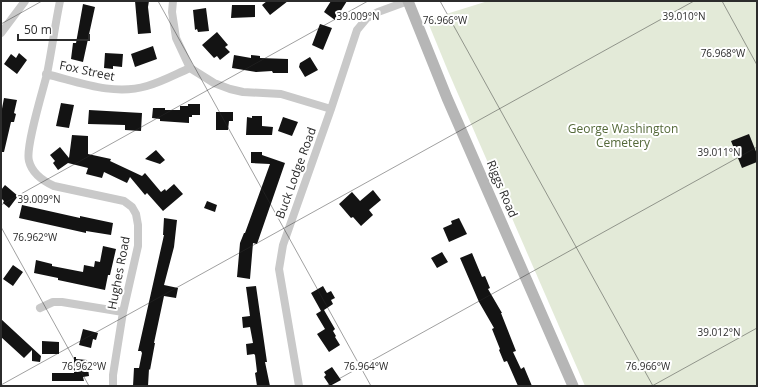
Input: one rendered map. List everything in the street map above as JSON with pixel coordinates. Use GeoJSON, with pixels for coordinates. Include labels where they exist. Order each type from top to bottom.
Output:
{"type":"FeatureCollection","features":[{"type":"Feature","properties":{"kind":"main road","name":"Riggs Road"},"geometry":{"type":"LineString","coordinates":[[408,1],[447,98],[573,386]]}},
{"type":"Feature","properties":{"kind":"street"},"geometry":{"type":"LineString","coordinates":[[1,33],[26,1]]}},
{"type":"Feature","properties":{"kind":"street","name":"Hughes Road"},"geometry":{"type":"LineString","coordinates":[[60,1],[28,160],[37,175],[45,182],[54,186],[124,201],[132,207],[136,214],[138,225],[138,246],[124,312],[113,375],[113,386]]}},
{"type":"Feature","properties":{"kind":"street"},"geometry":{"type":"LineString","coordinates":[[173,1],[172,12],[176,38],[190,68],[214,82],[230,89],[243,92],[281,94],[331,109]]}},
{"type":"Feature","properties":{"kind":"street","name":"Buck Lodge Road"},"geometry":{"type":"LineString","coordinates":[[299,386],[279,269],[283,246],[357,30],[366,18],[408,1]]}},
{"type":"Feature","properties":{"kind":"street","name":"Fox Street"},"geometry":{"type":"LineString","coordinates":[[46,74],[104,89],[123,90],[148,86],[190,68]]}},
{"type":"Feature","properties":{"kind":"street"},"geometry":{"type":"LineString","coordinates":[[40,308],[53,302],[62,302],[124,312]]}},
{"type":"Feature","properties":{"kind":"green space","name":"George Washington Cemetery"},"geometry":{"type":"Polygon","coordinates":[[[488,1],[757,1],[757,386],[585,386],[427,20],[488,1]]]}},
{"type":"Feature","properties":{"kind":"building"},"geometry":{"type":"Polygon","coordinates":[[[135,1],[149,1],[148,7],[151,33],[138,34],[135,1]]]}},
{"type":"Feature","properties":{"kind":"building"},"geometry":{"type":"Polygon","coordinates":[[[267,1],[288,1],[270,15],[262,5],[267,1]]]}},
{"type":"Feature","properties":{"kind":"building"},"geometry":{"type":"Polygon","coordinates":[[[331,1],[347,1],[335,20],[324,12],[331,1]]]}},
{"type":"Feature","properties":{"kind":"building"},"geometry":{"type":"Polygon","coordinates":[[[83,4],[95,7],[83,62],[71,59],[73,43],[76,43],[83,4]]]}},
{"type":"Feature","properties":{"kind":"building"},"geometry":{"type":"Polygon","coordinates":[[[232,5],[255,5],[255,17],[231,18],[232,5]]]}},
{"type":"Feature","properties":{"kind":"building"},"geometry":{"type":"Polygon","coordinates":[[[206,8],[209,31],[198,32],[197,29],[195,30],[193,10],[206,8]]]}},
{"type":"Feature","properties":{"kind":"building"},"geometry":{"type":"Polygon","coordinates":[[[320,24],[332,28],[323,50],[312,45],[320,24]]]}},
{"type":"Feature","properties":{"kind":"building"},"geometry":{"type":"Polygon","coordinates":[[[217,32],[228,45],[225,47],[230,52],[220,60],[217,56],[214,58],[202,45],[217,32]]]}},
{"type":"Feature","properties":{"kind":"building"},"geometry":{"type":"Polygon","coordinates":[[[153,46],[157,59],[135,67],[131,54],[153,46]]]}},
{"type":"Feature","properties":{"kind":"building"},"geometry":{"type":"Polygon","coordinates":[[[19,53],[27,60],[17,74],[4,64],[11,54],[16,58],[19,53]]]}},
{"type":"Feature","properties":{"kind":"building"},"geometry":{"type":"Polygon","coordinates":[[[105,53],[123,54],[122,67],[113,66],[113,69],[104,68],[105,53]]]}},
{"type":"Feature","properties":{"kind":"building"},"geometry":{"type":"Polygon","coordinates":[[[234,55],[251,58],[251,55],[260,56],[260,58],[288,59],[288,73],[273,73],[272,71],[256,72],[232,68],[234,55]]]}},
{"type":"Feature","properties":{"kind":"building"},"geometry":{"type":"Polygon","coordinates":[[[310,57],[318,70],[305,77],[299,67],[300,63],[310,57]]]}},
{"type":"Feature","properties":{"kind":"building"},"geometry":{"type":"Polygon","coordinates":[[[4,98],[17,100],[14,113],[16,114],[14,122],[11,122],[4,152],[1,152],[1,114],[4,98]]]}},
{"type":"Feature","properties":{"kind":"building"},"geometry":{"type":"Polygon","coordinates":[[[61,103],[74,105],[69,128],[56,126],[61,103]]]}},
{"type":"Feature","properties":{"kind":"building"},"geometry":{"type":"Polygon","coordinates":[[[188,104],[200,104],[200,115],[192,115],[192,117],[189,117],[189,123],[160,121],[160,119],[152,118],[153,108],[180,110],[180,106],[188,106],[188,104]]]}},
{"type":"Feature","properties":{"kind":"building"},"geometry":{"type":"Polygon","coordinates":[[[89,110],[142,113],[141,131],[125,130],[125,125],[88,124],[89,110]]]}},
{"type":"Feature","properties":{"kind":"building"},"geometry":{"type":"Polygon","coordinates":[[[216,112],[233,112],[233,121],[229,121],[228,130],[216,130],[216,112]]]}},
{"type":"Feature","properties":{"kind":"building"},"geometry":{"type":"Polygon","coordinates":[[[252,116],[262,116],[262,126],[273,127],[272,135],[246,135],[247,117],[252,118],[252,116]]]}},
{"type":"Feature","properties":{"kind":"building"},"geometry":{"type":"Polygon","coordinates":[[[283,117],[298,122],[292,136],[278,131],[283,117]]]}},
{"type":"Feature","properties":{"kind":"building"},"geometry":{"type":"Polygon","coordinates":[[[749,134],[757,154],[757,162],[742,168],[731,141],[749,134]]]}},
{"type":"Feature","properties":{"kind":"building"},"geometry":{"type":"Polygon","coordinates":[[[72,135],[88,136],[88,154],[111,159],[110,161],[142,176],[145,173],[161,192],[165,189],[166,191],[174,184],[183,194],[163,211],[147,193],[145,195],[130,177],[127,183],[104,172],[102,178],[86,174],[88,168],[68,163],[58,170],[53,163],[55,161],[50,155],[60,147],[69,158],[72,135]]]}},
{"type":"Feature","properties":{"kind":"building"},"geometry":{"type":"Polygon","coordinates":[[[156,150],[165,160],[160,164],[145,159],[156,150]]]}},
{"type":"Feature","properties":{"kind":"building"},"geometry":{"type":"Polygon","coordinates":[[[251,152],[262,152],[262,155],[285,163],[257,244],[253,243],[250,279],[237,277],[240,243],[270,164],[251,163],[251,152]]]}},
{"type":"Feature","properties":{"kind":"building"},"geometry":{"type":"Polygon","coordinates":[[[5,185],[18,196],[9,208],[3,203],[4,201],[1,198],[1,190],[5,185]]]}},
{"type":"Feature","properties":{"kind":"building"},"geometry":{"type":"Polygon","coordinates":[[[373,190],[381,200],[369,210],[373,215],[361,226],[353,217],[351,218],[339,204],[352,192],[360,201],[373,190]]]}},
{"type":"Feature","properties":{"kind":"building"},"geometry":{"type":"Polygon","coordinates":[[[207,201],[217,205],[215,212],[204,208],[207,201]]]}},
{"type":"Feature","properties":{"kind":"building"},"geometry":{"type":"Polygon","coordinates":[[[22,205],[80,218],[80,216],[113,223],[111,235],[86,231],[86,233],[19,218],[22,205]]]}},
{"type":"Feature","properties":{"kind":"building"},"geometry":{"type":"Polygon","coordinates":[[[164,218],[177,220],[174,247],[164,285],[178,288],[176,298],[164,296],[150,370],[149,369],[148,386],[133,386],[134,368],[139,368],[142,353],[141,351],[138,351],[164,235],[164,218]]]}},
{"type":"Feature","properties":{"kind":"building"},"geometry":{"type":"Polygon","coordinates":[[[459,218],[467,234],[449,242],[443,228],[452,224],[451,221],[459,218]]]}},
{"type":"Feature","properties":{"kind":"building"},"geometry":{"type":"Polygon","coordinates":[[[103,246],[116,249],[105,290],[58,280],[58,278],[34,273],[36,260],[52,264],[52,266],[83,272],[84,265],[94,267],[95,261],[100,262],[103,246]]]}},
{"type":"Feature","properties":{"kind":"building"},"geometry":{"type":"Polygon","coordinates":[[[442,252],[448,262],[437,268],[431,258],[442,252]]]}},
{"type":"Feature","properties":{"kind":"building"},"geometry":{"type":"Polygon","coordinates":[[[472,253],[482,277],[485,276],[490,288],[488,289],[502,313],[516,351],[513,352],[521,369],[524,367],[532,386],[518,386],[507,361],[504,362],[492,329],[494,328],[479,302],[460,258],[472,253]]]}},
{"type":"Feature","properties":{"kind":"building"},"geometry":{"type":"Polygon","coordinates":[[[13,265],[23,272],[13,286],[3,279],[13,265]]]}},
{"type":"Feature","properties":{"kind":"building"},"geometry":{"type":"Polygon","coordinates":[[[256,286],[267,362],[265,362],[270,386],[257,386],[255,355],[247,355],[246,344],[253,343],[250,327],[243,328],[242,317],[250,316],[246,287],[256,286]]]}},
{"type":"Feature","properties":{"kind":"building"},"geometry":{"type":"Polygon","coordinates":[[[323,286],[327,293],[331,291],[335,298],[331,300],[333,304],[324,310],[335,329],[333,331],[340,345],[329,352],[317,334],[325,329],[316,314],[321,311],[311,293],[323,286]]]}},
{"type":"Feature","properties":{"kind":"building"},"geometry":{"type":"Polygon","coordinates":[[[1,319],[41,356],[40,362],[32,361],[32,350],[24,358],[1,337],[1,319]]]}},
{"type":"Feature","properties":{"kind":"building"},"geometry":{"type":"Polygon","coordinates":[[[83,329],[98,333],[96,340],[93,339],[91,348],[79,345],[83,329]]]}},
{"type":"Feature","properties":{"kind":"building"},"geometry":{"type":"Polygon","coordinates":[[[42,341],[59,342],[59,354],[42,354],[42,341]]]}},
{"type":"Feature","properties":{"kind":"building"},"geometry":{"type":"Polygon","coordinates":[[[74,357],[76,357],[76,359],[87,360],[89,376],[83,377],[84,381],[52,381],[52,373],[74,373],[74,357]]]}},
{"type":"Feature","properties":{"kind":"building"},"geometry":{"type":"Polygon","coordinates":[[[332,367],[341,380],[330,386],[324,377],[326,375],[324,372],[332,367]]]}}]}
